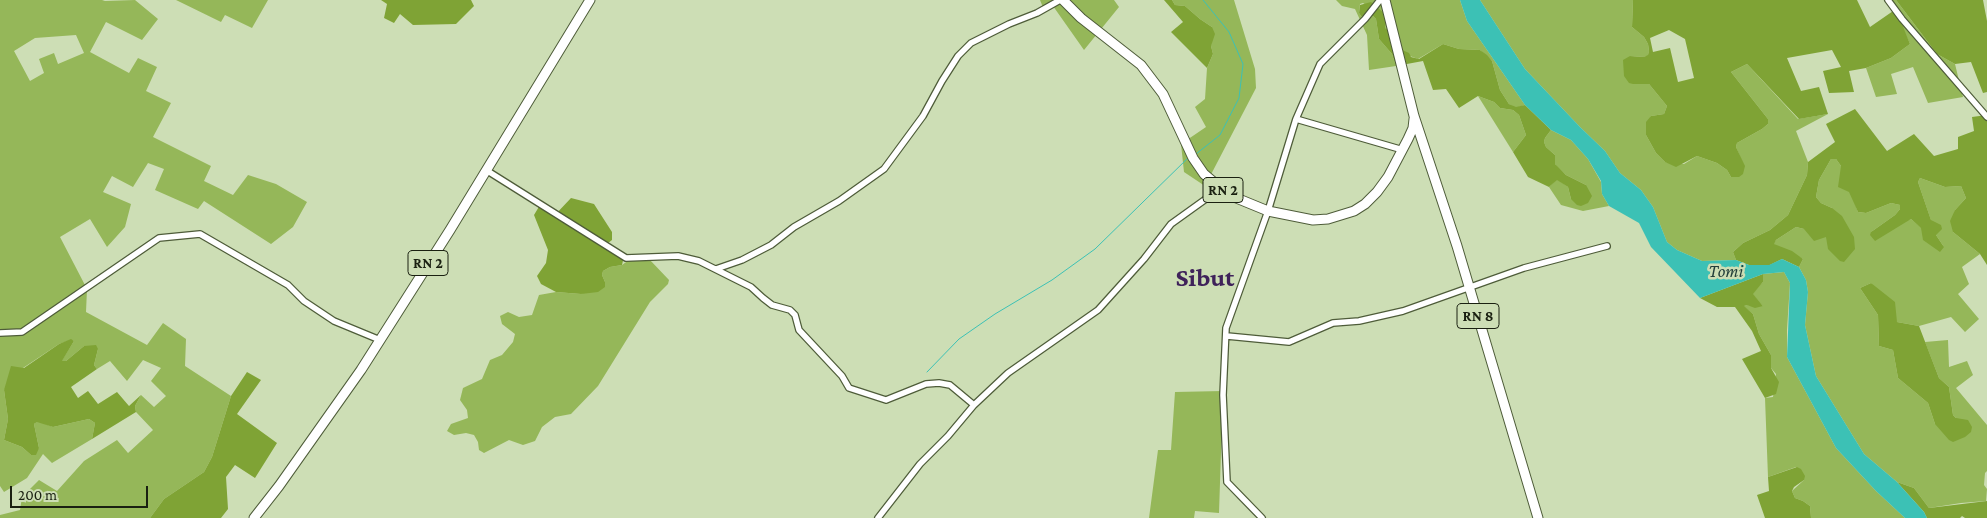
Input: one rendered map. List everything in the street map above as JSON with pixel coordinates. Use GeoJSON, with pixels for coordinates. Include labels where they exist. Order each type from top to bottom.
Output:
{"type":"FeatureCollection","features":[{"type":"Feature","properties":{"kind":"main road","name":"RN 2"},"geometry":{"type":"LineString","coordinates":[[254,518],[280,486],[342,399],[590,0]]}},
{"type":"Feature","properties":{"kind":"main road","name":"RN 2"},"geometry":{"type":"LineString","coordinates":[[1061,0],[1080,18],[1141,65],[1163,94],[1198,166],[1218,187],[1229,195],[1268,211],[1313,220],[1328,219],[1354,211],[1365,204],[1376,192],[1403,150],[1413,128],[1414,116],[1385,0]]}},
{"type":"Feature","properties":{"kind":"main road","name":"RN 8"},"geometry":{"type":"LineString","coordinates":[[1414,116],[1538,518]]}},
{"type":"Feature","properties":{"kind":"street"},"geometry":{"type":"LineString","coordinates":[[716,269],[742,260],[771,245],[794,227],[839,201],[884,169],[923,116],[958,56],[971,43],[1061,0]]}},
{"type":"Feature","properties":{"kind":"street"},"geometry":{"type":"LineString","coordinates":[[1262,518],[1227,482],[1223,395],[1226,328],[1268,211],[1296,119],[1320,64],[1365,19],[1380,0]]}},
{"type":"Feature","properties":{"kind":"street"},"geometry":{"type":"LineString","coordinates":[[1888,0],[1902,19],[1987,117]]}},
{"type":"Feature","properties":{"kind":"street"},"geometry":{"type":"LineString","coordinates":[[1296,119],[1403,150]]}},
{"type":"Feature","properties":{"kind":"street"},"geometry":{"type":"LineString","coordinates":[[486,170],[626,258],[678,256],[699,261],[751,287],[762,298],[772,304],[790,310],[795,315],[800,330],[842,376],[849,388],[886,400],[926,384],[939,383],[950,385],[974,405]]}},
{"type":"Feature","properties":{"kind":"street"},"geometry":{"type":"LineString","coordinates":[[878,518],[920,464],[948,436],[974,405],[1008,374],[1098,310],[1171,224],[1210,196],[1218,187]]}},
{"type":"Feature","properties":{"kind":"street"},"geometry":{"type":"LineString","coordinates":[[0,333],[22,332],[159,238],[200,234],[288,285],[304,301],[334,321],[380,340]]}},
{"type":"Feature","properties":{"kind":"street"},"geometry":{"type":"LineString","coordinates":[[1227,336],[1289,342],[1333,323],[1359,321],[1403,311],[1524,268],[1607,246]]}},
{"type":"Feature","properties":{"kind":"green space"},"geometry":{"type":"Polygon","coordinates":[[[0,0],[135,0],[158,19],[142,40],[106,22],[90,52],[129,73],[138,58],[157,67],[146,91],[171,103],[153,137],[211,166],[204,181],[233,195],[248,175],[276,184],[307,202],[293,227],[271,244],[204,201],[198,209],[155,190],[164,169],[148,163],[133,187],[112,176],[103,192],[131,204],[125,227],[107,247],[90,219],[60,237],[87,289],[86,312],[147,345],[163,323],[186,339],[185,366],[231,396],[212,457],[204,472],[164,499],[150,518],[0,518],[0,515],[20,510],[22,497],[39,480],[57,491],[84,461],[117,440],[128,453],[153,430],[136,412],[135,406],[141,395],[154,407],[166,396],[151,381],[161,368],[143,360],[127,381],[110,361],[97,369],[94,365],[98,349],[84,346],[66,361],[61,362],[74,341],[71,340],[59,344],[23,368],[4,390],[8,419],[4,440],[22,447],[31,455],[39,448],[34,424],[38,421],[53,427],[89,419],[95,423],[92,439],[52,463],[43,454],[27,478],[4,492],[0,486],[0,0]],[[76,35],[35,38],[14,51],[30,81],[44,73],[39,59],[54,53],[58,64],[84,53],[76,35]]]}},
{"type":"Feature","properties":{"kind":"green space"},"geometry":{"type":"Polygon","coordinates":[[[176,0],[268,0],[252,28],[225,15],[221,22],[176,0]]]}},
{"type":"Feature","properties":{"kind":"green space"},"geometry":{"type":"Polygon","coordinates":[[[381,0],[471,0],[474,6],[456,24],[413,25],[400,14],[394,23],[384,18],[387,4],[381,0]]]}},
{"type":"Feature","properties":{"kind":"green space"},"geometry":{"type":"Polygon","coordinates":[[[1040,0],[1114,0],[1119,7],[1084,50],[1053,6],[1044,10],[1040,0]]]}},
{"type":"Feature","properties":{"kind":"green space"},"geometry":{"type":"Polygon","coordinates":[[[1164,0],[1172,0],[1175,5],[1185,6],[1212,27],[1215,34],[1211,46],[1213,54],[1207,68],[1171,32],[1183,22],[1164,0]]]}},
{"type":"Feature","properties":{"kind":"green space"},"geometry":{"type":"Polygon","coordinates":[[[1172,0],[1234,0],[1255,69],[1256,88],[1205,186],[1184,172],[1181,144],[1206,127],[1195,107],[1205,99],[1207,68],[1213,54],[1211,46],[1212,27],[1185,6],[1175,5],[1172,0]]]}},
{"type":"Feature","properties":{"kind":"green space"},"geometry":{"type":"Polygon","coordinates":[[[1336,0],[1460,0],[1467,21],[1525,105],[1516,108],[1509,104],[1500,90],[1492,61],[1480,50],[1459,49],[1443,44],[1418,59],[1410,56],[1400,49],[1385,28],[1387,19],[1363,3],[1360,4],[1359,13],[1361,16],[1373,16],[1376,19],[1379,39],[1392,54],[1396,66],[1369,70],[1367,35],[1355,9],[1342,6],[1336,0]]]}},
{"type":"Feature","properties":{"kind":"green space"},"geometry":{"type":"Polygon","coordinates":[[[1480,0],[1633,0],[1632,27],[1644,37],[1649,51],[1648,56],[1630,56],[1633,84],[1649,84],[1667,106],[1664,114],[1651,116],[1646,135],[1656,153],[1665,162],[1684,164],[1697,156],[1717,163],[1727,170],[1731,177],[1744,166],[1736,147],[1737,143],[1768,124],[1768,119],[1731,72],[1747,64],[1798,119],[1828,114],[1796,131],[1808,162],[1807,175],[1788,215],[1770,230],[1743,243],[1733,252],[1736,260],[1702,261],[1677,250],[1667,242],[1653,207],[1641,190],[1620,173],[1605,151],[1525,69],[1480,0]]]}},
{"type":"Feature","properties":{"kind":"green space"},"geometry":{"type":"Polygon","coordinates":[[[1633,0],[1857,0],[1870,27],[1896,9],[1910,44],[1891,58],[1866,68],[1849,71],[1854,92],[1829,93],[1823,71],[1841,67],[1832,50],[1787,58],[1801,91],[1819,87],[1828,114],[1799,119],[1747,64],[1731,72],[1768,119],[1768,124],[1737,143],[1736,147],[1745,166],[1743,174],[1739,177],[1731,177],[1727,170],[1717,163],[1697,156],[1676,167],[1665,162],[1656,153],[1646,135],[1646,122],[1651,116],[1664,114],[1667,106],[1649,84],[1629,83],[1624,76],[1623,60],[1630,56],[1644,57],[1648,55],[1649,51],[1644,37],[1632,27],[1633,0]],[[1669,30],[1650,38],[1653,52],[1670,48],[1678,82],[1694,78],[1685,39],[1669,30]]]}},
{"type":"Feature","properties":{"kind":"green space"},"geometry":{"type":"Polygon","coordinates":[[[1890,0],[1896,0],[1937,54],[1955,64],[1963,97],[1928,103],[1913,67],[1891,74],[1897,94],[1876,97],[1866,68],[1891,58],[1910,44],[1890,0]]]}},
{"type":"Feature","properties":{"kind":"green space"},"geometry":{"type":"Polygon","coordinates":[[[1896,0],[1983,0],[1987,21],[1987,92],[1983,93],[1971,62],[1955,64],[1937,54],[1896,0]]]}},
{"type":"Feature","properties":{"kind":"green space"},"geometry":{"type":"Polygon","coordinates":[[[1371,2],[1386,15],[1385,28],[1395,34],[1400,49],[1409,53],[1411,57],[1419,59],[1443,44],[1459,49],[1480,50],[1487,55],[1492,61],[1500,90],[1509,104],[1516,107],[1525,105],[1551,130],[1545,138],[1546,147],[1555,155],[1555,164],[1566,175],[1586,185],[1592,196],[1588,203],[1581,206],[1577,205],[1571,199],[1568,187],[1557,180],[1549,187],[1528,177],[1513,152],[1526,135],[1519,115],[1513,110],[1500,108],[1494,102],[1478,96],[1459,108],[1446,89],[1433,90],[1423,61],[1396,66],[1392,54],[1379,39],[1376,19],[1373,16],[1361,16],[1359,13],[1360,5],[1371,2]]]}},
{"type":"Feature","properties":{"kind":"green space"},"geometry":{"type":"Polygon","coordinates":[[[1478,96],[1494,102],[1500,108],[1513,110],[1519,115],[1526,135],[1513,152],[1478,96]]]}},
{"type":"Feature","properties":{"kind":"green space"},"geometry":{"type":"Polygon","coordinates":[[[1855,109],[1887,151],[1914,134],[1934,156],[1958,149],[1958,137],[1974,131],[1972,117],[1987,115],[1987,265],[1980,254],[1953,232],[1950,221],[1955,210],[1966,198],[1961,186],[1945,187],[1920,178],[1918,182],[1931,220],[1941,225],[1942,229],[1936,235],[1944,247],[1940,252],[1923,240],[1921,228],[1911,219],[1875,241],[1870,235],[1871,232],[1895,215],[1900,209],[1900,205],[1891,203],[1866,213],[1858,212],[1849,192],[1838,187],[1841,166],[1836,159],[1831,159],[1819,180],[1816,197],[1821,203],[1832,208],[1842,216],[1854,237],[1855,249],[1844,262],[1840,261],[1828,249],[1826,237],[1814,241],[1804,229],[1796,227],[1776,240],[1774,244],[1792,251],[1803,259],[1799,267],[1782,259],[1770,265],[1749,265],[1736,260],[1733,252],[1743,243],[1770,230],[1788,215],[1807,175],[1808,162],[1835,142],[1826,124],[1855,109]]]}},
{"type":"Feature","properties":{"kind":"green space"},"geometry":{"type":"Polygon","coordinates":[[[1551,130],[1571,140],[1588,159],[1601,182],[1602,194],[1609,206],[1583,211],[1561,205],[1549,187],[1557,179],[1568,187],[1571,199],[1586,185],[1566,175],[1555,164],[1555,155],[1546,147],[1544,142],[1551,130]]]}},
{"type":"Feature","properties":{"kind":"green space"},"geometry":{"type":"Polygon","coordinates":[[[1831,159],[1836,159],[1841,166],[1858,212],[1866,213],[1891,203],[1900,205],[1900,209],[1895,215],[1871,232],[1911,219],[1944,247],[1936,235],[1918,182],[1920,178],[1945,187],[1961,186],[1966,198],[1955,210],[1953,232],[1980,254],[1962,267],[1969,284],[1958,294],[1979,319],[1965,332],[1951,317],[1919,326],[1897,322],[1871,283],[1860,288],[1878,315],[1879,346],[1893,350],[1898,378],[1928,403],[1935,424],[1956,418],[1953,415],[1949,387],[1939,378],[1925,342],[1948,340],[1949,367],[1967,361],[1973,375],[1956,388],[1987,425],[1987,471],[1985,473],[1984,485],[1987,489],[1986,501],[1929,508],[1914,488],[1897,482],[1864,454],[1816,376],[1805,325],[1808,292],[1806,280],[1799,267],[1803,259],[1773,244],[1796,227],[1804,229],[1832,208],[1821,203],[1816,197],[1819,180],[1831,159]]]}},
{"type":"Feature","properties":{"kind":"green space"},"geometry":{"type":"Polygon","coordinates":[[[571,198],[594,204],[612,232],[612,240],[603,247],[623,252],[622,265],[610,267],[603,271],[605,287],[598,292],[581,294],[556,292],[541,284],[537,276],[546,263],[548,250],[534,215],[540,205],[548,206],[550,214],[554,216],[571,198]]]}},
{"type":"Feature","properties":{"kind":"green space"},"geometry":{"type":"Polygon","coordinates":[[[629,260],[650,260],[669,280],[668,284],[650,302],[598,386],[571,414],[555,417],[542,427],[535,441],[523,445],[509,440],[484,453],[479,450],[478,442],[474,435],[466,433],[454,435],[447,431],[451,424],[468,418],[467,410],[460,400],[463,388],[482,379],[490,360],[502,355],[513,342],[515,334],[502,324],[500,316],[508,312],[519,317],[532,315],[539,295],[556,292],[581,294],[605,282],[602,275],[603,271],[610,267],[622,265],[629,260]]]}},
{"type":"Feature","properties":{"kind":"green space"},"geometry":{"type":"Polygon","coordinates":[[[1784,272],[1790,283],[1787,357],[1836,448],[1876,491],[1905,518],[1811,518],[1810,506],[1795,498],[1792,491],[1804,480],[1796,467],[1768,477],[1765,398],[1773,397],[1776,374],[1771,368],[1771,355],[1759,334],[1753,314],[1743,306],[1763,306],[1752,294],[1763,282],[1763,274],[1784,272]]]}},
{"type":"Feature","properties":{"kind":"green space"},"geometry":{"type":"Polygon","coordinates":[[[1763,274],[1763,282],[1753,294],[1763,306],[1755,308],[1747,305],[1744,306],[1753,314],[1759,334],[1771,355],[1771,368],[1779,382],[1776,394],[1765,398],[1742,359],[1761,351],[1752,331],[1735,307],[1717,307],[1700,298],[1763,274]]]}},
{"type":"Feature","properties":{"kind":"green space"},"geometry":{"type":"Polygon","coordinates":[[[1871,283],[1895,302],[1897,322],[1919,326],[1939,378],[1949,387],[1953,415],[1956,418],[1968,420],[1972,427],[1971,432],[1965,437],[1953,442],[1949,440],[1935,424],[1928,403],[1898,378],[1893,350],[1879,346],[1878,315],[1860,288],[1871,283]]]}},
{"type":"Feature","properties":{"kind":"green space"},"geometry":{"type":"Polygon","coordinates":[[[71,339],[74,341],[62,361],[66,361],[84,346],[96,345],[98,349],[94,365],[97,369],[71,387],[78,398],[88,391],[98,404],[117,392],[129,406],[141,395],[135,406],[136,412],[92,439],[95,423],[89,419],[53,427],[37,422],[34,424],[39,448],[36,455],[31,455],[22,447],[4,440],[8,419],[4,390],[11,366],[24,368],[59,344],[71,339]]]}},
{"type":"Feature","properties":{"kind":"green space"},"geometry":{"type":"Polygon","coordinates":[[[247,372],[261,380],[237,414],[277,443],[255,478],[235,465],[226,477],[228,509],[221,518],[150,518],[164,499],[204,472],[212,457],[231,396],[247,372]]]}},
{"type":"Feature","properties":{"kind":"green space"},"geometry":{"type":"Polygon","coordinates":[[[1223,391],[1219,513],[1195,511],[1194,518],[1149,518],[1158,450],[1171,450],[1175,392],[1223,391]]]}},
{"type":"Feature","properties":{"kind":"green space"},"geometry":{"type":"Polygon","coordinates":[[[1797,467],[1801,469],[1805,476],[1804,480],[1794,487],[1792,491],[1795,498],[1810,506],[1811,518],[1765,518],[1757,495],[1769,491],[1768,477],[1797,467]]]}},
{"type":"Feature","properties":{"kind":"green space"},"geometry":{"type":"Polygon","coordinates":[[[1897,482],[1914,488],[1929,508],[1987,501],[1987,518],[1965,518],[1962,516],[1960,518],[1927,518],[1924,512],[1897,482]]]}},
{"type":"Feature","properties":{"kind":"water","name":"Tomi"},"geometry":{"type":"Polygon","coordinates":[[[1460,0],[1480,0],[1525,69],[1605,151],[1620,173],[1641,190],[1653,207],[1667,242],[1677,250],[1702,261],[1736,260],[1749,265],[1769,265],[1782,259],[1799,267],[1806,280],[1808,292],[1805,325],[1816,376],[1864,454],[1897,482],[1924,512],[1927,518],[1905,518],[1876,491],[1836,448],[1787,357],[1790,283],[1784,272],[1763,274],[1700,298],[1651,247],[1639,223],[1609,206],[1602,194],[1601,181],[1588,159],[1571,140],[1551,130],[1525,105],[1467,21],[1460,0]]]}},
{"type":"Feature","properties":{"kind":"waterway"},"geometry":{"type":"LineString","coordinates":[[1196,154],[1220,135],[1239,98],[1243,64],[1229,32],[1203,0]]}},
{"type":"Feature","properties":{"kind":"waterway"},"geometry":{"type":"LineString","coordinates":[[927,372],[959,339],[995,314],[1052,280],[1095,249],[1188,158]]}},
{"type":"Feature","properties":{"kind":"district","name":"Sibut"},"geometry":{"type":"Point","coordinates":[1205,278]}}]}
